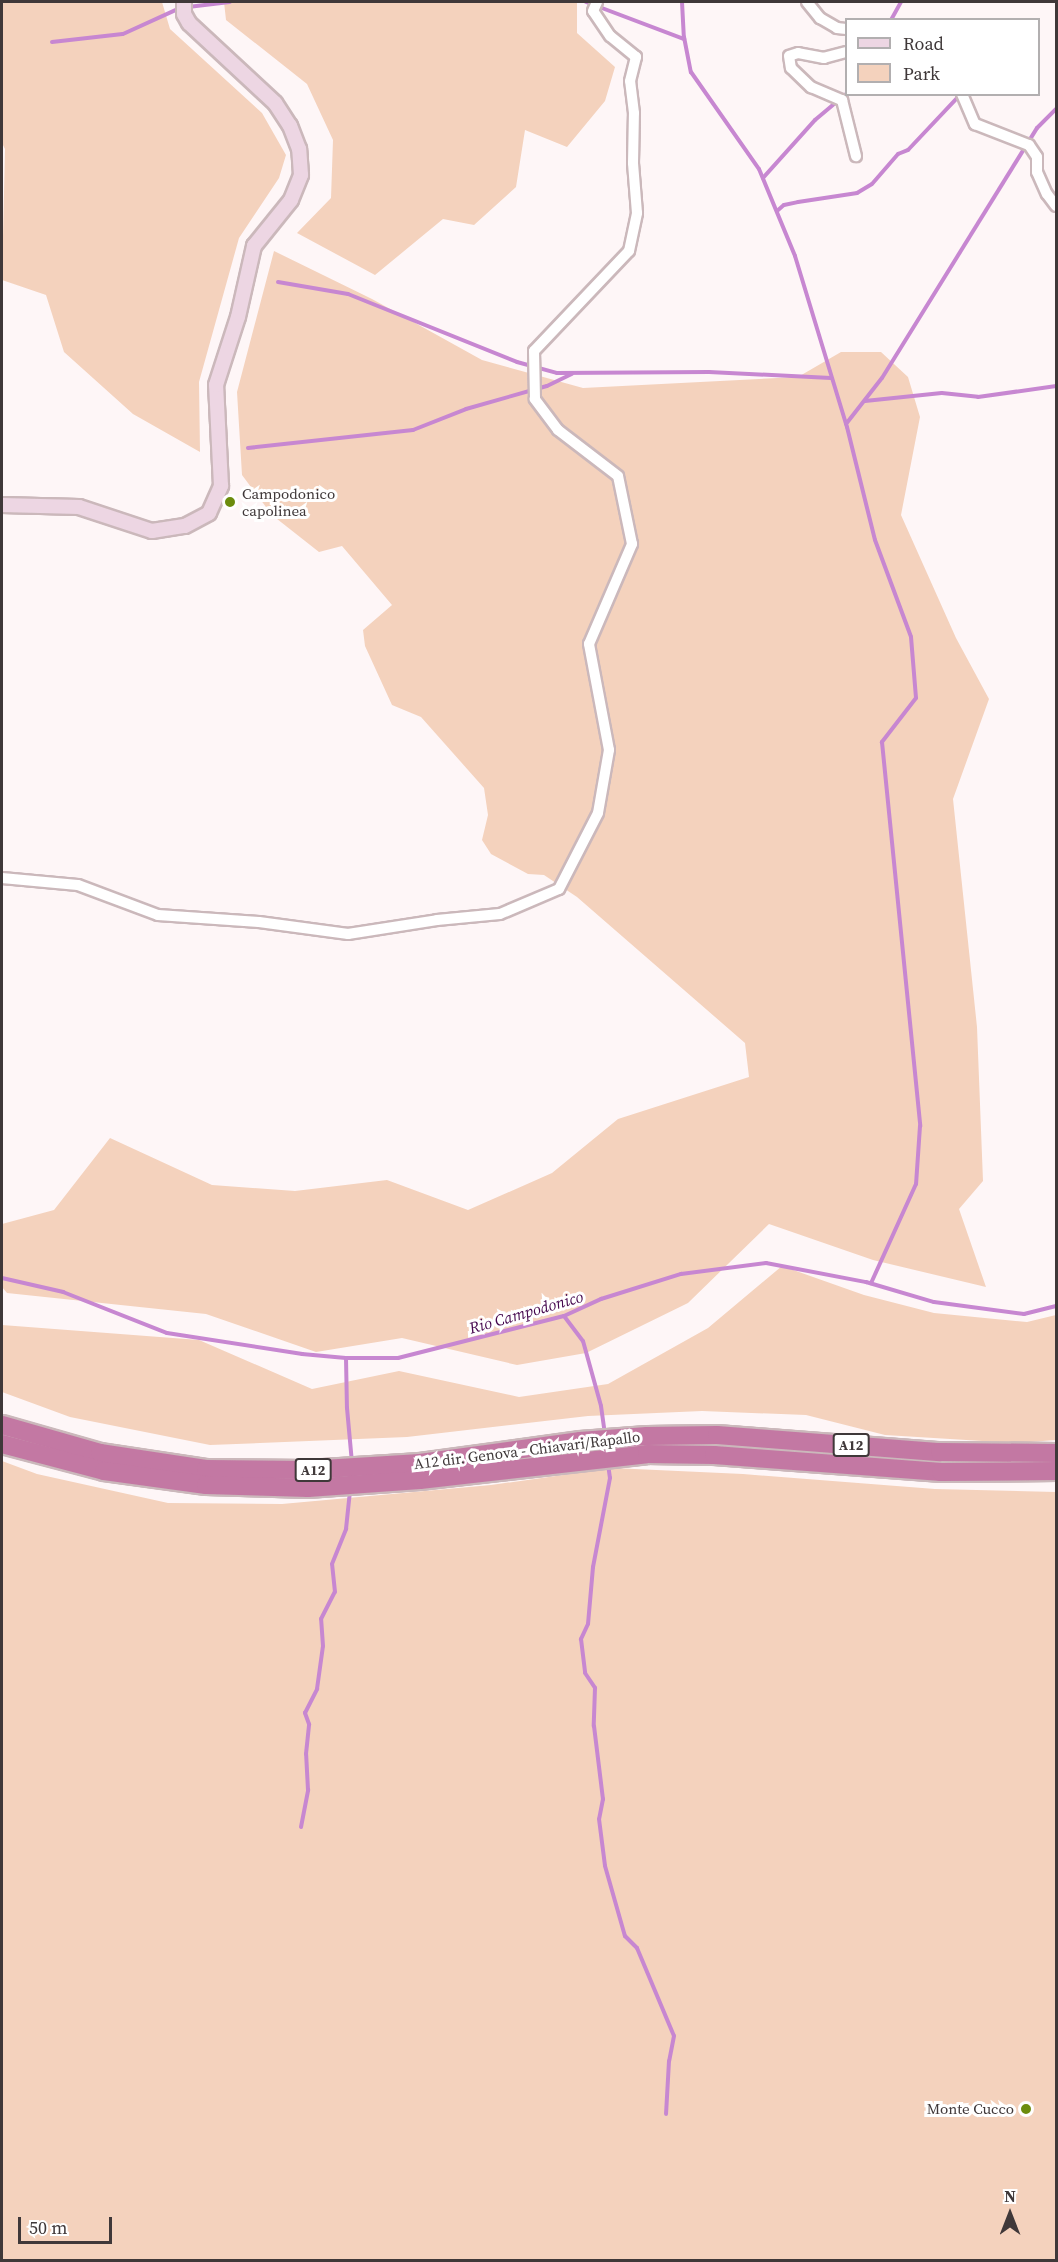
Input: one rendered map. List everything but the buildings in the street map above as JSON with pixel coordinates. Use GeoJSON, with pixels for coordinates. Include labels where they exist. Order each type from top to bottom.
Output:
{"type":"FeatureCollection","features":[{"type":"Feature","properties":{"kind":"highway","name":"A12 dir. Genova - Chiavari/Rapallo"},"geometry":{"type":"LineString","coordinates":[[2,1425],[100,1453],[206,1477],[307,1470],[420,1472],[524,1448],[646,1436],[717,1435],[940,1452],[1056,1453]]}},
{"type":"Feature","properties":{"kind":"highway","name":"A12"},"geometry":{"type":"LineString","coordinates":[[2,1444],[104,1471],[206,1477]]}},
{"type":"Feature","properties":{"kind":"highway","name":"A12"},"geometry":{"type":"LineString","coordinates":[[420,1472],[528,1466],[647,1454],[714,1455],[941,1472],[1056,1471]]}},
{"type":"Feature","properties":{"kind":"street"},"geometry":{"type":"LineString","coordinates":[[2,505],[79,507],[152,531],[184,526],[209,513],[221,486],[216,385],[238,317],[254,246],[291,200],[301,175],[299,149],[290,126],[275,103],[189,23],[184,14],[184,2]]}},
{"type":"Feature","properties":{"kind":"street"},"geometry":{"type":"LineString","coordinates":[[2,878],[78,885],[158,915],[259,922],[348,934],[436,920],[500,914],[559,889],[598,813],[609,750],[589,644],[632,544],[618,476],[558,430],[535,399],[534,351],[628,251],[637,213],[633,163],[634,113],[630,81],[636,57],[610,36],[593,11],[597,2]]}},
{"type":"Feature","properties":{"kind":"street"},"geometry":{"type":"LineString","coordinates":[[807,2],[820,18],[837,28],[845,29]]}},
{"type":"Feature","properties":{"kind":"street"},"geometry":{"type":"LineString","coordinates":[[845,52],[824,58],[798,53],[789,56],[791,68],[811,87],[834,94],[842,100],[856,156]]}},
{"type":"Feature","properties":{"kind":"street"},"geometry":{"type":"LineString","coordinates":[[963,96],[975,124],[1029,145],[1037,157],[1037,172],[1047,195],[1056,206]]}},
{"type":"Feature","properties":{"kind":"green space"},"geometry":{"type":"Polygon","coordinates":[[[2,2],[162,2],[170,29],[262,113],[286,155],[279,178],[239,238],[199,382],[200,452],[133,414],[64,352],[46,295],[2,280],[5,149],[2,143],[2,2]]]}},
{"type":"Feature","properties":{"kind":"green space"},"geometry":{"type":"Polygon","coordinates":[[[224,2],[577,2],[577,33],[615,67],[605,101],[567,147],[525,130],[516,187],[474,225],[443,219],[375,275],[297,233],[331,198],[333,140],[307,84],[226,20],[224,2]]]}},
{"type":"Feature","properties":{"kind":"green space"},"geometry":{"type":"Polygon","coordinates":[[[274,251],[372,299],[482,360],[583,388],[798,377],[841,352],[881,352],[908,377],[920,417],[901,515],[956,638],[989,699],[953,799],[977,1027],[983,1181],[959,1209],[986,1287],[873,1260],[769,1224],[688,1303],[586,1353],[517,1365],[402,1338],[316,1352],[206,1314],[7,1293],[2,1287],[2,1224],[54,1210],[110,1138],[212,1185],[295,1191],[387,1180],[468,1210],[552,1173],[618,1119],[749,1077],[745,1043],[577,897],[544,875],[528,874],[491,854],[482,840],[488,815],[484,788],[421,717],[392,705],[365,646],[363,630],[392,605],[342,546],[319,552],[272,515],[242,475],[237,392],[274,251]]]}},
{"type":"Feature","properties":{"kind":"green space"},"geometry":{"type":"Polygon","coordinates":[[[782,1266],[864,1295],[934,1313],[1027,1322],[1056,1315],[1056,1440],[1015,1443],[885,1435],[806,1415],[702,1411],[588,1416],[407,1437],[210,1445],[70,1417],[2,1392],[2,1325],[199,1340],[312,1389],[399,1371],[519,1397],[608,1384],[708,1328],[782,1266]]]}},
{"type":"Feature","properties":{"kind":"green space"},"geometry":{"type":"Polygon","coordinates":[[[2,1461],[37,1474],[168,1503],[282,1504],[491,1485],[613,1468],[743,1474],[935,1489],[1056,1492],[1056,2260],[2,2260],[2,1461]]]}},
{"type":"Feature","properties":{"kind":"waterway"},"geometry":{"type":"LineString","coordinates":[[188,7],[230,2]]}},
{"type":"Feature","properties":{"kind":"waterway"},"geometry":{"type":"LineString","coordinates":[[586,2],[684,39]]}},
{"type":"Feature","properties":{"kind":"waterway"},"geometry":{"type":"LineString","coordinates":[[682,2],[684,37],[691,72],[759,169],[795,256],[847,427],[875,540],[911,637],[916,698],[882,742],[920,1126],[916,1184],[871,1283]]}},
{"type":"Feature","properties":{"kind":"waterway"},"geometry":{"type":"LineString","coordinates":[[892,18],[901,2]]}},
{"type":"Feature","properties":{"kind":"waterway"},"geometry":{"type":"LineString","coordinates":[[52,42],[123,34],[180,8]]}},
{"type":"Feature","properties":{"kind":"waterway"},"geometry":{"type":"LineString","coordinates":[[763,178],[815,120],[845,95]]}},
{"type":"Feature","properties":{"kind":"waterway"},"geometry":{"type":"LineString","coordinates":[[777,211],[784,205],[857,193],[872,184],[898,154],[908,150],[959,96]]}},
{"type":"Feature","properties":{"kind":"waterway"},"geometry":{"type":"LineString","coordinates":[[846,424],[882,378],[1037,128],[1056,109]]}},
{"type":"Feature","properties":{"kind":"waterway"},"geometry":{"type":"LineString","coordinates":[[278,282],[348,294],[517,362],[557,373],[709,372],[831,378]]}},
{"type":"Feature","properties":{"kind":"waterway"},"geometry":{"type":"LineString","coordinates":[[248,448],[413,430],[466,409],[547,386],[572,374]]}},
{"type":"Feature","properties":{"kind":"waterway"},"geometry":{"type":"LineString","coordinates":[[865,401],[942,393],[978,397],[1056,386]]}},
{"type":"Feature","properties":{"kind":"waterway","name":"Rio Campodonico"},"geometry":{"type":"LineString","coordinates":[[2,1278],[63,1292],[167,1333],[302,1354],[346,1358],[398,1358],[564,1316],[601,1299],[681,1274],[766,1263],[866,1282],[934,1302],[1024,1314],[1056,1306]]}},
{"type":"Feature","properties":{"kind":"waterway"},"geometry":{"type":"LineString","coordinates":[[564,1316],[583,1341],[601,1406],[605,1433]]}},
{"type":"Feature","properties":{"kind":"waterway"},"geometry":{"type":"LineString","coordinates":[[346,1358],[347,1408],[352,1463]]}},
{"type":"Feature","properties":{"kind":"waterway"},"geometry":{"type":"LineString","coordinates":[[608,1464],[610,1478],[593,1567],[588,1624],[581,1639],[585,1673],[595,1688],[594,1726],[603,1799],[599,1819],[605,1866],[625,1936],[637,1948],[674,2036],[669,2061],[666,2114]]}},
{"type":"Feature","properties":{"kind":"waterway"},"geometry":{"type":"LineString","coordinates":[[301,1827],[308,1790],[306,1754],[309,1724],[305,1713],[317,1689],[323,1646],[321,1619],[335,1592],[332,1564],[346,1529],[350,1492]]}},
{"type":"Feature","properties":{"kind":"place","name":"Campodonico capolinea"},"geometry":{"type":"Point","coordinates":[230,502]}},
{"type":"Feature","properties":{"kind":"place","name":"Monte Cucco"},"geometry":{"type":"Point","coordinates":[1026,2109]}}]}
